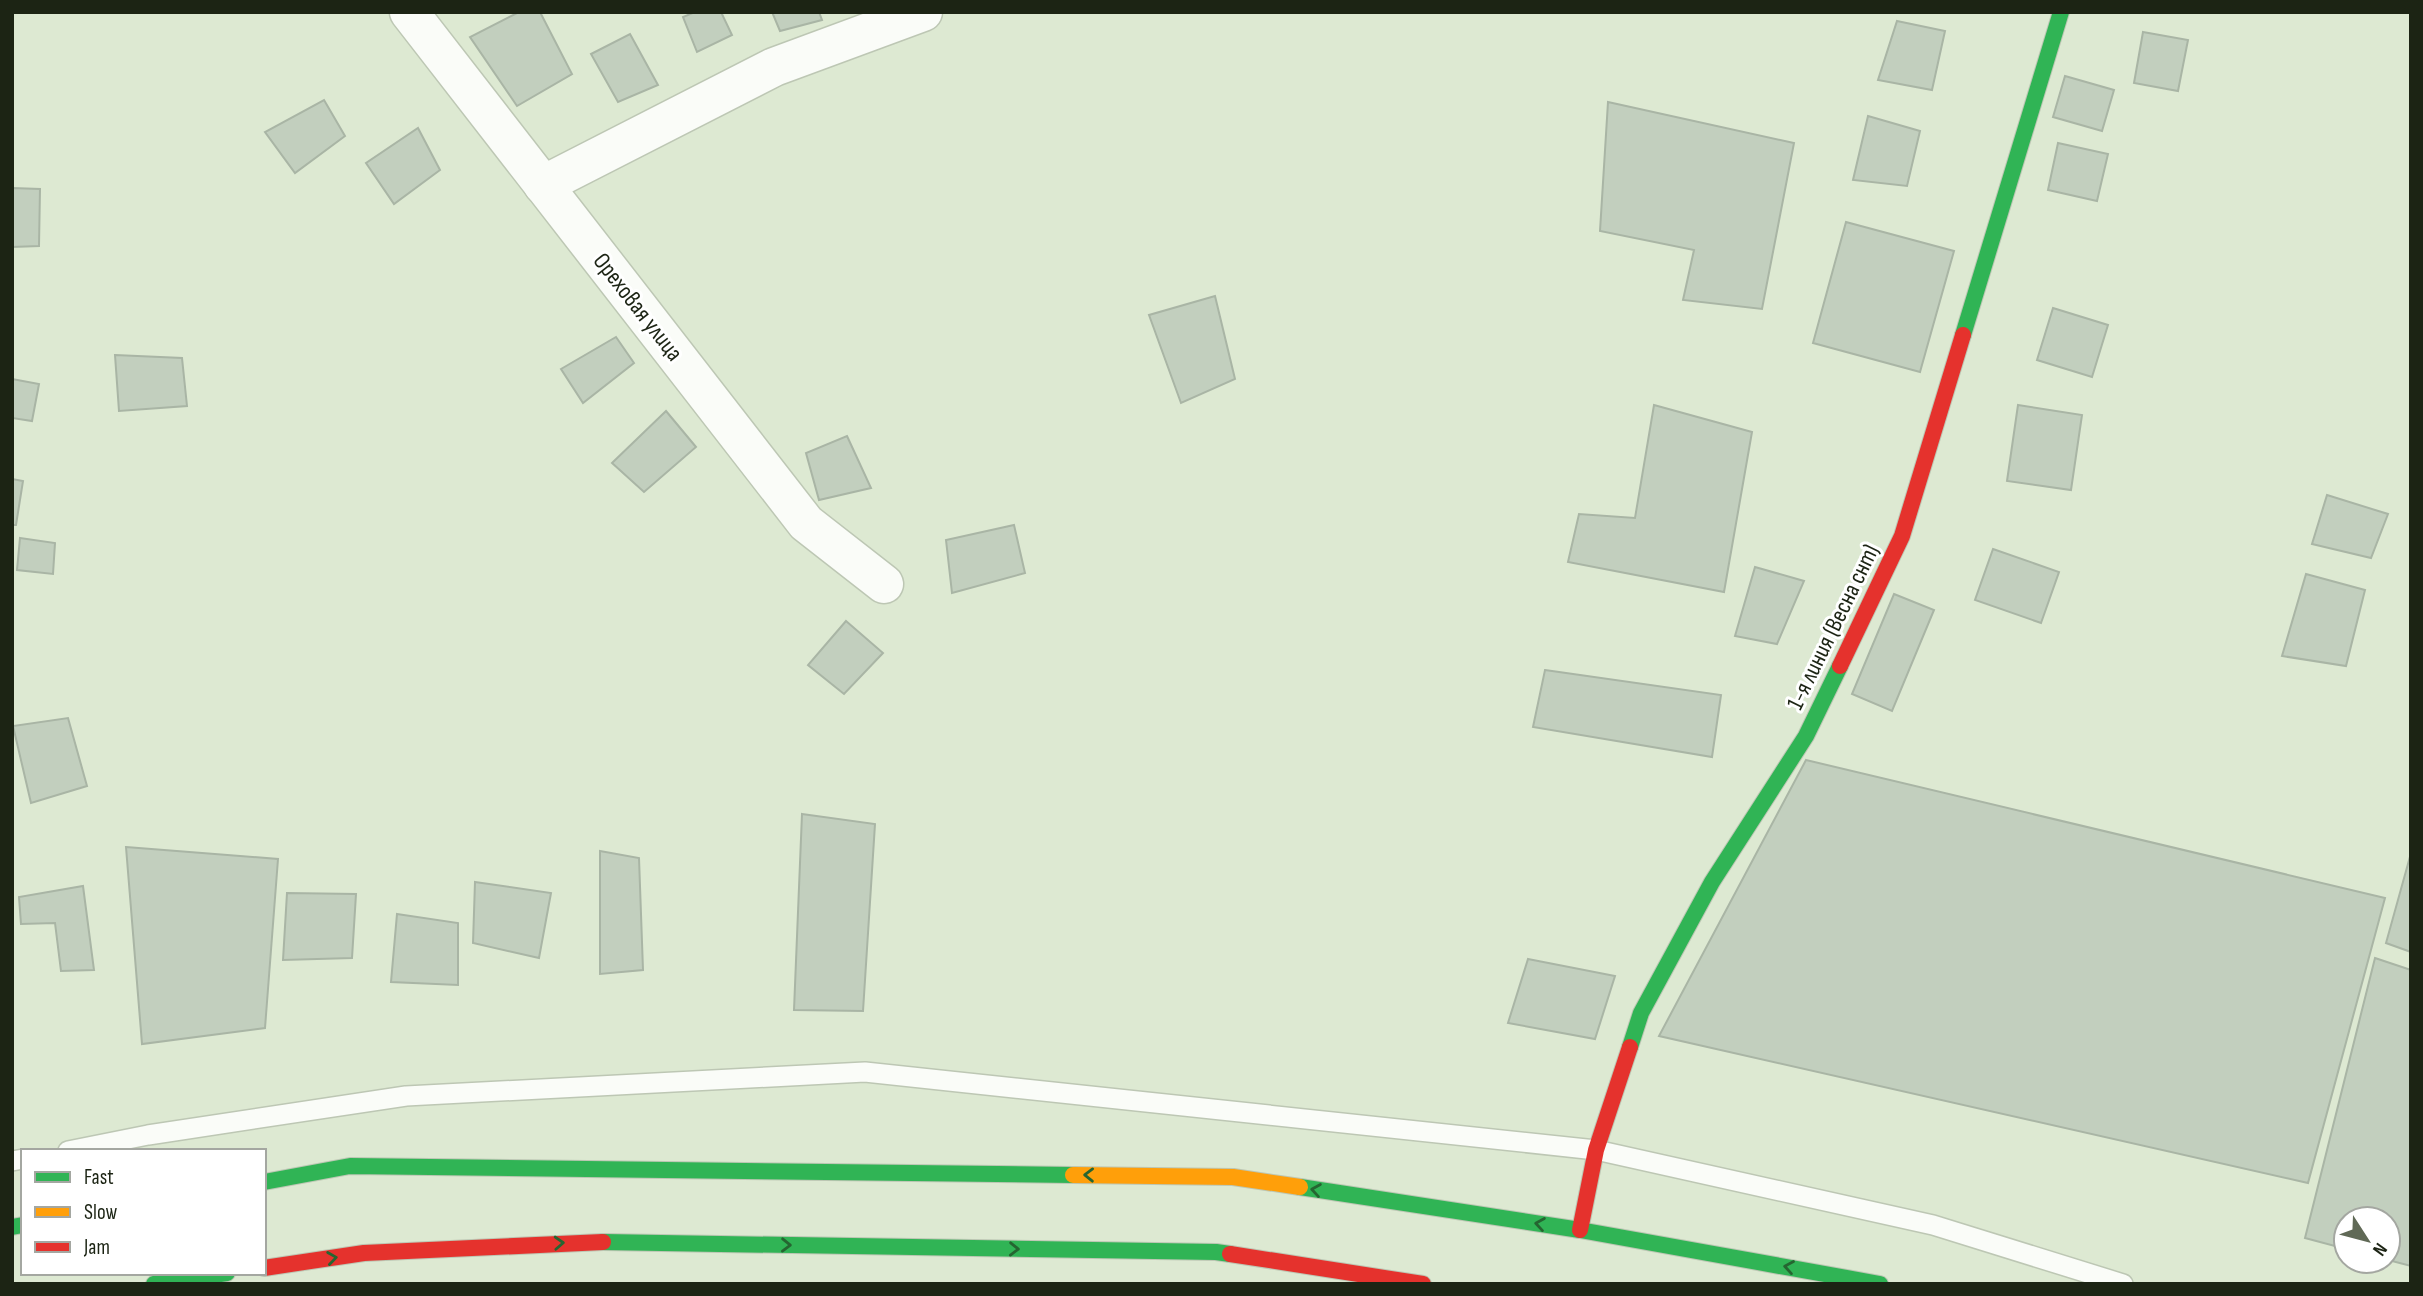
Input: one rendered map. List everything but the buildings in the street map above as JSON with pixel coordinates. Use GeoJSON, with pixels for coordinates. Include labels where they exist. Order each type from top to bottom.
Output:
{"type":"FeatureCollection","features":[{"type":"Feature","properties":{"kind":"main road","name":"1-я линия (Весна снт)"},"geometry":{"type":"LineString","coordinates":[[1580,1230],[1596,1150],[1641,1013],[1712,882],[1806,736],[1902,536],[2061,12]]}},
{"type":"Feature","properties":{"kind":"main road"},"geometry":{"type":"LineString","coordinates":[[266,1182],[350,1167],[1233,1177],[1580,1230],[1880,1284]]}},
{"type":"Feature","properties":{"kind":"main road"},"geometry":{"type":"LineString","coordinates":[[266,1268],[365,1253],[605,1243],[1216,1252],[1423,1284]]}},
{"type":"Feature","properties":{"kind":"main road"},"geometry":{"type":"LineString","coordinates":[[154,1284],[214,1275]]}},
{"type":"Feature","properties":{"kind":"street","name":"Ореховая улица"},"geometry":{"type":"LineString","coordinates":[[409,12],[806,523],[884,584]]}},
{"type":"Feature","properties":{"kind":"street"},"geometry":{"type":"LineString","coordinates":[[543,185],[774,67],[923,12]]}},
{"type":"Feature","properties":{"kind":"lane"},"geometry":{"type":"LineString","coordinates":[[78,1149],[148,1135],[406,1096],[865,1072],[1596,1150],[1933,1225],[2123,1284]]}},
{"type":"Feature","properties":{"kind":"traffic: fast"},"geometry":{"type":"LineString","coordinates":[[1963,335],[2061,12]]}},
{"type":"Feature","properties":{"kind":"traffic: fast"},"geometry":{"type":"LineString","coordinates":[[1630,1047],[1641,1013],[1712,882],[1806,736],[1840,666]]}},
{"type":"Feature","properties":{"kind":"traffic: fast"},"geometry":{"type":"LineString","coordinates":[[266,1182],[350,1166],[1073,1175]]}},
{"type":"Feature","properties":{"kind":"traffic: fast"},"geometry":{"type":"LineString","coordinates":[[1300,1187],[1580,1230],[1880,1284]]}},
{"type":"Feature","properties":{"kind":"traffic: fast"},"geometry":{"type":"LineString","coordinates":[[12,1227],[21,1225]]}},
{"type":"Feature","properties":{"kind":"traffic: fast"},"geometry":{"type":"LineString","coordinates":[[603,1242],[1230,1254]]}},
{"type":"Feature","properties":{"kind":"traffic: fast"},"geometry":{"type":"LineString","coordinates":[[154,1284],[214,1275]]}},
{"type":"Feature","properties":{"kind":"traffic: slow"},"geometry":{"type":"LineString","coordinates":[[1073,1175],[1233,1177],[1300,1187]]}},
{"type":"Feature","properties":{"kind":"traffic: jam"},"geometry":{"type":"LineString","coordinates":[[1840,666],[1902,536],[1963,335]]}},
{"type":"Feature","properties":{"kind":"traffic: jam"},"geometry":{"type":"LineString","coordinates":[[1580,1230],[1596,1150],[1630,1047]]}},
{"type":"Feature","properties":{"kind":"traffic: jam"},"geometry":{"type":"LineString","coordinates":[[266,1268],[364,1253],[603,1242]]}},
{"type":"Feature","properties":{"kind":"traffic: jam"},"geometry":{"type":"LineString","coordinates":[[1230,1254],[1423,1284]]}}]}
